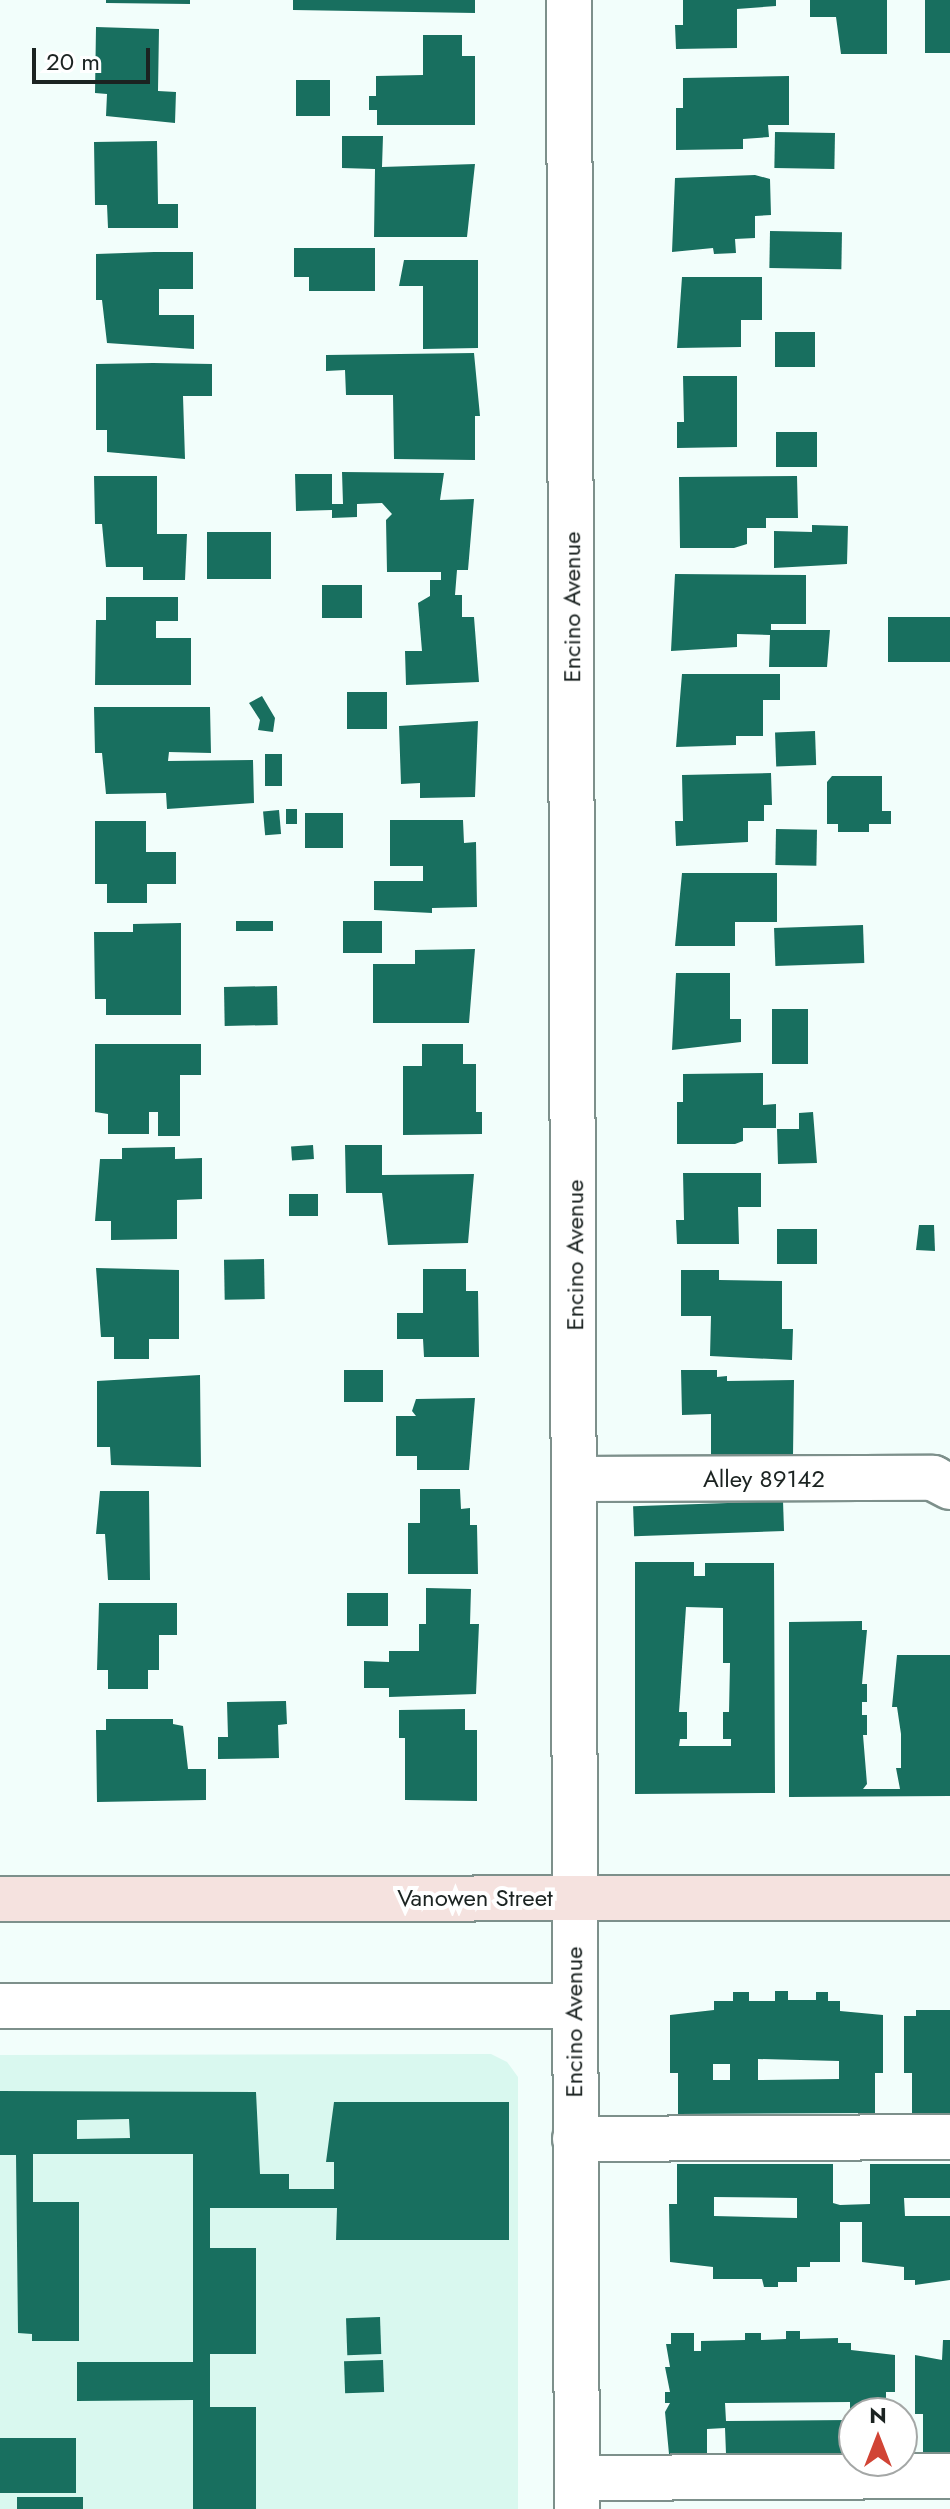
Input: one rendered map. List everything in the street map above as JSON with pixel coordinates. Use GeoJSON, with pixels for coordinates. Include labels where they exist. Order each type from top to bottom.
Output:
{"type":"FeatureCollection","features":[{"type":"Feature","properties":{"kind":"main road","name":"Vanowen Street"},"geometry":{"type":"LineString","coordinates":[[0,1899],[950,1898]]}},
{"type":"Feature","properties":{"kind":"street","name":"Encino Avenue"},"geometry":{"type":"LineString","coordinates":[[569,0],[578,2493]]}},
{"type":"Feature","properties":{"kind":"street","name":"Alley 89142"},"geometry":{"type":"LineString","coordinates":[[576,1479],[933,1478],[950,1487]]}},
{"type":"Feature","properties":{"kind":"street"},"geometry":{"type":"LineString","coordinates":[[0,2006],[574,2006]]}},
{"type":"Feature","properties":{"kind":"street"},"geometry":{"type":"LineString","coordinates":[[575,2139],[950,2137]]}},
{"type":"Feature","properties":{"kind":"street"},"geometry":{"type":"LineString","coordinates":[[578,2493],[950,2476]]}},
{"type":"Feature","properties":{"kind":"shaded area"},"geometry":{"type":"Polygon","coordinates":[[[491,2054],[507,2062],[518,2077],[518,2509],[0,2509],[0,2055],[491,2054]]]}},
{"type":"Feature","properties":{"kind":"building"},"geometry":{"type":"Polygon","coordinates":[[[106,0],[190,0],[190,4],[106,3],[106,0]]]}},
{"type":"Feature","properties":{"kind":"building"},"geometry":{"type":"Polygon","coordinates":[[[293,0],[475,0],[475,13],[293,10],[293,0]]]}},
{"type":"Feature","properties":{"kind":"building"},"geometry":{"type":"Polygon","coordinates":[[[683,0],[776,0],[776,6],[737,9],[737,48],[676,49],[675,25],[683,25],[683,0]]]}},
{"type":"Feature","properties":{"kind":"building"},"geometry":{"type":"Polygon","coordinates":[[[810,0],[887,0],[887,54],[841,54],[836,17],[810,17],[810,0]]]}},
{"type":"Feature","properties":{"kind":"building"},"geometry":{"type":"Polygon","coordinates":[[[925,0],[950,0],[950,53],[925,53],[925,0]]]}},
{"type":"Feature","properties":{"kind":"building"},"geometry":{"type":"Polygon","coordinates":[[[96,27],[159,29],[158,91],[176,92],[175,123],[106,116],[107,94],[95,93],[96,27]]]}},
{"type":"Feature","properties":{"kind":"building"},"geometry":{"type":"Polygon","coordinates":[[[423,35],[462,35],[462,56],[475,56],[475,125],[377,125],[377,110],[369,110],[369,96],[376,96],[376,76],[423,75],[423,35]]]}},
{"type":"Feature","properties":{"kind":"building"},"geometry":{"type":"Polygon","coordinates":[[[789,76],[789,125],[768,125],[769,137],[743,139],[743,149],[676,150],[676,108],[683,108],[683,78],[789,76]]]}},
{"type":"Feature","properties":{"kind":"building"},"geometry":{"type":"Polygon","coordinates":[[[296,80],[330,80],[330,116],[296,116],[296,80]]]}},
{"type":"Feature","properties":{"kind":"building"},"geometry":{"type":"Polygon","coordinates":[[[775,132],[835,133],[834,169],[774,168],[775,132]]]}},
{"type":"Feature","properties":{"kind":"building"},"geometry":{"type":"Polygon","coordinates":[[[342,136],[383,136],[382,167],[475,164],[467,237],[374,237],[375,169],[342,168],[342,136]]]}},
{"type":"Feature","properties":{"kind":"building"},"geometry":{"type":"Polygon","coordinates":[[[157,141],[158,204],[178,204],[178,228],[108,228],[107,205],[95,205],[94,142],[157,141]]]}},
{"type":"Feature","properties":{"kind":"building"},"geometry":{"type":"Polygon","coordinates":[[[755,175],[770,179],[771,215],[755,216],[755,238],[735,239],[736,253],[714,254],[713,248],[672,252],[675,178],[755,175]]]}},
{"type":"Feature","properties":{"kind":"building"},"geometry":{"type":"Polygon","coordinates":[[[770,231],[842,232],[841,269],[769,268],[770,231]]]}},
{"type":"Feature","properties":{"kind":"building"},"geometry":{"type":"Polygon","coordinates":[[[294,248],[375,248],[375,291],[309,291],[309,277],[294,277],[294,248]]]}},
{"type":"Feature","properties":{"kind":"building"},"geometry":{"type":"Polygon","coordinates":[[[193,252],[193,289],[159,289],[159,315],[194,315],[194,349],[107,343],[102,300],[96,300],[96,254],[193,252]]]}},
{"type":"Feature","properties":{"kind":"building"},"geometry":{"type":"Polygon","coordinates":[[[404,260],[478,260],[478,348],[423,349],[423,286],[399,286],[404,260]]]}},
{"type":"Feature","properties":{"kind":"building"},"geometry":{"type":"Polygon","coordinates":[[[682,277],[762,277],[762,320],[741,320],[741,347],[677,348],[682,277]]]}},
{"type":"Feature","properties":{"kind":"building"},"geometry":{"type":"Polygon","coordinates":[[[775,332],[815,332],[815,367],[775,367],[775,332]]]}},
{"type":"Feature","properties":{"kind":"building"},"geometry":{"type":"Polygon","coordinates":[[[474,353],[480,416],[475,416],[475,460],[394,459],[393,395],[346,395],[345,370],[326,371],[326,355],[474,353]]]}},
{"type":"Feature","properties":{"kind":"building"},"geometry":{"type":"Polygon","coordinates":[[[96,364],[212,364],[212,396],[183,396],[185,459],[107,452],[107,430],[96,430],[96,364]]]}},
{"type":"Feature","properties":{"kind":"building"},"geometry":{"type":"Polygon","coordinates":[[[683,376],[737,376],[737,447],[677,448],[677,422],[684,422],[683,376]]]}},
{"type":"Feature","properties":{"kind":"building"},"geometry":{"type":"Polygon","coordinates":[[[776,432],[817,432],[817,467],[776,467],[776,432]]]}},
{"type":"Feature","properties":{"kind":"building"},"geometry":{"type":"Polygon","coordinates":[[[342,472],[444,473],[440,500],[474,499],[468,570],[457,570],[455,595],[462,595],[462,617],[474,617],[479,682],[406,685],[405,651],[422,651],[418,603],[430,596],[430,580],[441,580],[441,572],[387,572],[386,520],[392,514],[382,503],[357,504],[357,517],[332,518],[332,510],[296,511],[295,474],[332,474],[332,504],[343,504],[342,472]]]}},
{"type":"Feature","properties":{"kind":"building"},"geometry":{"type":"Polygon","coordinates":[[[94,476],[157,476],[157,534],[187,534],[185,580],[143,580],[143,567],[106,567],[102,524],[95,524],[94,476]]]}},
{"type":"Feature","properties":{"kind":"building"},"geometry":{"type":"Polygon","coordinates":[[[797,476],[798,518],[766,518],[766,528],[747,528],[747,544],[734,548],[680,548],[679,477],[797,476]]]}},
{"type":"Feature","properties":{"kind":"building"},"geometry":{"type":"Polygon","coordinates":[[[812,525],[848,526],[847,564],[774,568],[774,531],[812,532],[812,525]]]}},
{"type":"Feature","properties":{"kind":"building"},"geometry":{"type":"Polygon","coordinates":[[[207,532],[271,532],[271,579],[207,579],[207,532]]]}},
{"type":"Feature","properties":{"kind":"building"},"geometry":{"type":"Polygon","coordinates":[[[675,574],[806,575],[806,624],[771,624],[771,630],[830,630],[827,667],[769,667],[770,635],[737,634],[737,647],[671,651],[675,574]]]}},
{"type":"Feature","properties":{"kind":"building"},"geometry":{"type":"Polygon","coordinates":[[[322,585],[362,585],[362,618],[322,618],[322,585]]]}},
{"type":"Feature","properties":{"kind":"building"},"geometry":{"type":"Polygon","coordinates":[[[106,597],[178,597],[178,621],[156,621],[156,638],[191,638],[191,685],[95,685],[96,620],[106,620],[106,597]]]}},
{"type":"Feature","properties":{"kind":"building"},"geometry":{"type":"Polygon","coordinates":[[[888,617],[950,617],[950,662],[888,662],[888,617]]]}},
{"type":"Feature","properties":{"kind":"building"},"geometry":{"type":"Polygon","coordinates":[[[682,674],[780,674],[780,700],[763,700],[763,736],[736,736],[736,745],[676,747],[682,674]]]}},
{"type":"Feature","properties":{"kind":"building"},"geometry":{"type":"Polygon","coordinates":[[[347,692],[387,692],[387,729],[347,729],[347,692]]]}},
{"type":"Feature","properties":{"kind":"building"},"geometry":{"type":"Polygon","coordinates":[[[262,696],[275,718],[273,732],[258,730],[260,720],[249,703],[262,696]]]}},
{"type":"Feature","properties":{"kind":"building"},"geometry":{"type":"Polygon","coordinates":[[[94,707],[210,707],[211,753],[169,752],[168,761],[253,760],[254,803],[167,809],[166,793],[106,794],[102,753],[95,753],[94,707]]]}},
{"type":"Feature","properties":{"kind":"building"},"geometry":{"type":"Polygon","coordinates":[[[478,721],[475,797],[420,798],[420,783],[401,784],[399,726],[478,721]]]}},
{"type":"Feature","properties":{"kind":"building"},"geometry":{"type":"Polygon","coordinates":[[[815,731],[816,765],[776,766],[775,732],[815,731]]]}},
{"type":"Feature","properties":{"kind":"building"},"geometry":{"type":"Polygon","coordinates":[[[265,754],[282,754],[282,786],[265,786],[265,754]]]}},
{"type":"Feature","properties":{"kind":"building"},"geometry":{"type":"Polygon","coordinates":[[[771,773],[772,805],[764,805],[764,821],[748,821],[748,842],[676,846],[675,821],[683,821],[682,775],[771,773]]]}},
{"type":"Feature","properties":{"kind":"building"},"geometry":{"type":"Polygon","coordinates":[[[832,776],[882,776],[882,811],[891,811],[891,824],[869,824],[869,832],[838,832],[838,824],[827,824],[827,782],[832,776]]]}},
{"type":"Feature","properties":{"kind":"building"},"geometry":{"type":"Polygon","coordinates":[[[286,809],[297,809],[297,824],[286,824],[286,809]]]}},
{"type":"Feature","properties":{"kind":"building"},"geometry":{"type":"Polygon","coordinates":[[[279,810],[281,834],[265,835],[263,811],[279,810]]]}},
{"type":"Feature","properties":{"kind":"building"},"geometry":{"type":"Polygon","coordinates":[[[305,813],[343,813],[343,848],[305,848],[305,813]]]}},
{"type":"Feature","properties":{"kind":"building"},"geometry":{"type":"Polygon","coordinates":[[[390,820],[463,820],[464,843],[476,842],[477,907],[432,908],[432,913],[374,910],[374,881],[423,881],[423,866],[390,866],[390,820]]]}},
{"type":"Feature","properties":{"kind":"building"},"geometry":{"type":"Polygon","coordinates":[[[95,821],[146,821],[146,852],[176,852],[176,884],[147,884],[147,903],[107,903],[107,884],[95,884],[95,821]]]}},
{"type":"Feature","properties":{"kind":"building"},"geometry":{"type":"Polygon","coordinates":[[[776,829],[817,830],[816,866],[775,865],[776,829]]]}},
{"type":"Feature","properties":{"kind":"building"},"geometry":{"type":"Polygon","coordinates":[[[682,873],[777,873],[777,922],[735,922],[735,946],[675,946],[682,873]]]}},
{"type":"Feature","properties":{"kind":"building"},"geometry":{"type":"Polygon","coordinates":[[[236,921],[273,921],[273,931],[236,931],[236,921]]]}},
{"type":"Feature","properties":{"kind":"building"},"geometry":{"type":"Polygon","coordinates":[[[343,921],[382,921],[382,953],[343,953],[343,921]]]}},
{"type":"Feature","properties":{"kind":"building"},"geometry":{"type":"Polygon","coordinates":[[[181,923],[181,1015],[106,1015],[106,999],[95,999],[94,932],[133,932],[133,924],[181,923]]]}},
{"type":"Feature","properties":{"kind":"building"},"geometry":{"type":"Polygon","coordinates":[[[863,925],[864,963],[775,966],[774,928],[863,925]]]}},
{"type":"Feature","properties":{"kind":"building"},"geometry":{"type":"Polygon","coordinates":[[[475,949],[469,1023],[373,1023],[373,964],[415,964],[415,950],[475,949]]]}},
{"type":"Feature","properties":{"kind":"building"},"geometry":{"type":"Polygon","coordinates":[[[676,973],[730,973],[730,1019],[741,1019],[741,1042],[672,1050],[676,973]]]}},
{"type":"Feature","properties":{"kind":"building"},"geometry":{"type":"Polygon","coordinates":[[[277,986],[278,1025],[225,1026],[224,987],[277,986]]]}},
{"type":"Feature","properties":{"kind":"building"},"geometry":{"type":"Polygon","coordinates":[[[772,1009],[808,1009],[808,1064],[772,1064],[772,1009]]]}},
{"type":"Feature","properties":{"kind":"building"},"geometry":{"type":"Polygon","coordinates":[[[95,1044],[201,1044],[201,1075],[180,1075],[180,1136],[158,1136],[158,1112],[149,1112],[149,1134],[108,1134],[108,1114],[95,1112],[95,1044]]]}},
{"type":"Feature","properties":{"kind":"building"},"geometry":{"type":"Polygon","coordinates":[[[422,1044],[463,1044],[463,1064],[476,1064],[476,1112],[482,1112],[482,1134],[403,1135],[403,1066],[422,1066],[422,1044]]]}},
{"type":"Feature","properties":{"kind":"building"},"geometry":{"type":"Polygon","coordinates":[[[763,1073],[763,1105],[776,1104],[776,1128],[743,1128],[743,1141],[735,1144],[677,1144],[677,1102],[683,1102],[683,1074],[763,1073]]]}},
{"type":"Feature","properties":{"kind":"building"},"geometry":{"type":"Polygon","coordinates":[[[813,1112],[817,1163],[778,1164],[777,1129],[799,1129],[799,1113],[813,1112]]]}},
{"type":"Feature","properties":{"kind":"building"},"geometry":{"type":"Polygon","coordinates":[[[313,1145],[314,1159],[292,1161],[291,1147],[313,1145]]]}},
{"type":"Feature","properties":{"kind":"building"},"geometry":{"type":"Polygon","coordinates":[[[345,1145],[382,1145],[382,1175],[474,1174],[468,1243],[388,1245],[382,1193],[346,1193],[345,1145]]]}},
{"type":"Feature","properties":{"kind":"building"},"geometry":{"type":"Polygon","coordinates":[[[175,1147],[175,1159],[202,1158],[202,1199],[177,1200],[177,1239],[111,1240],[111,1221],[95,1221],[100,1159],[122,1159],[122,1148],[175,1147]]]}},
{"type":"Feature","properties":{"kind":"building"},"geometry":{"type":"Polygon","coordinates":[[[683,1173],[761,1173],[761,1207],[738,1207],[739,1244],[677,1244],[676,1220],[684,1220],[683,1173]]]}},
{"type":"Feature","properties":{"kind":"building"},"geometry":{"type":"Polygon","coordinates":[[[289,1194],[318,1194],[318,1216],[289,1216],[289,1194]]]}},
{"type":"Feature","properties":{"kind":"building"},"geometry":{"type":"Polygon","coordinates":[[[919,1225],[934,1225],[935,1251],[916,1250],[919,1225]]]}},
{"type":"Feature","properties":{"kind":"building"},"geometry":{"type":"Polygon","coordinates":[[[777,1229],[817,1229],[817,1264],[777,1264],[777,1229]]]}},
{"type":"Feature","properties":{"kind":"building"},"geometry":{"type":"Polygon","coordinates":[[[264,1259],[265,1299],[225,1300],[224,1260],[264,1259]]]}},
{"type":"Feature","properties":{"kind":"building"},"geometry":{"type":"Polygon","coordinates":[[[96,1268],[179,1270],[179,1339],[149,1339],[149,1359],[114,1359],[114,1337],[101,1337],[96,1268]]]}},
{"type":"Feature","properties":{"kind":"building"},"geometry":{"type":"Polygon","coordinates":[[[423,1269],[466,1269],[466,1291],[478,1291],[479,1357],[424,1357],[423,1339],[397,1339],[397,1313],[423,1313],[423,1269]]]}},
{"type":"Feature","properties":{"kind":"building"},"geometry":{"type":"Polygon","coordinates":[[[681,1270],[719,1270],[719,1280],[782,1281],[782,1329],[793,1329],[792,1360],[710,1356],[711,1316],[681,1316],[681,1270]]]}},
{"type":"Feature","properties":{"kind":"building"},"geometry":{"type":"Polygon","coordinates":[[[344,1370],[383,1370],[383,1402],[344,1402],[344,1370]]]}},
{"type":"Feature","properties":{"kind":"building"},"geometry":{"type":"Polygon","coordinates":[[[681,1370],[717,1370],[717,1377],[727,1376],[727,1381],[794,1380],[793,1456],[711,1457],[711,1414],[682,1415],[681,1370]]]}},
{"type":"Feature","properties":{"kind":"building"},"geometry":{"type":"Polygon","coordinates":[[[200,1375],[201,1467],[111,1465],[110,1447],[97,1447],[97,1381],[200,1375]]]}},
{"type":"Feature","properties":{"kind":"building"},"geometry":{"type":"Polygon","coordinates":[[[475,1398],[469,1470],[417,1470],[417,1456],[396,1456],[396,1416],[416,1416],[412,1411],[416,1399],[475,1398]]]}},
{"type":"Feature","properties":{"kind":"building"},"geometry":{"type":"Polygon","coordinates":[[[420,1489],[460,1489],[461,1509],[470,1508],[470,1525],[477,1525],[478,1574],[408,1574],[408,1523],[420,1523],[420,1489]]]}},
{"type":"Feature","properties":{"kind":"building"},"geometry":{"type":"Polygon","coordinates":[[[100,1491],[149,1491],[150,1580],[108,1580],[105,1534],[96,1534],[100,1491]]]}},
{"type":"Feature","properties":{"kind":"building"},"geometry":{"type":"Polygon","coordinates":[[[783,1501],[784,1531],[634,1536],[633,1506],[783,1501]]]}},
{"type":"Feature","properties":{"kind":"building"},"geometry":{"type":"Polygon","coordinates":[[[635,1562],[694,1562],[694,1576],[705,1576],[705,1563],[774,1563],[775,1793],[635,1794],[635,1562]],[[686,1607],[679,1712],[687,1712],[687,1739],[680,1739],[679,1746],[731,1746],[731,1739],[723,1739],[723,1712],[729,1712],[730,1663],[723,1663],[723,1608],[686,1607]]]}},
{"type":"Feature","properties":{"kind":"building"},"geometry":{"type":"Polygon","coordinates":[[[426,1588],[471,1589],[470,1624],[479,1624],[476,1694],[389,1697],[389,1688],[364,1688],[364,1661],[389,1662],[389,1651],[419,1651],[419,1624],[426,1624],[426,1588]]]}},
{"type":"Feature","properties":{"kind":"building"},"geometry":{"type":"Polygon","coordinates":[[[347,1593],[388,1593],[388,1626],[347,1626],[347,1593]]]}},
{"type":"Feature","properties":{"kind":"building"},"geometry":{"type":"Polygon","coordinates":[[[99,1603],[177,1603],[177,1635],[159,1635],[159,1670],[148,1670],[148,1689],[108,1689],[108,1670],[97,1670],[99,1603]]]}},
{"type":"Feature","properties":{"kind":"building"},"geometry":{"type":"Polygon","coordinates":[[[862,1621],[862,1630],[867,1630],[862,1684],[867,1684],[867,1702],[862,1702],[862,1715],[867,1715],[867,1735],[863,1735],[867,1784],[863,1789],[900,1789],[896,1768],[901,1768],[901,1734],[897,1707],[892,1707],[897,1655],[950,1655],[950,1796],[789,1797],[789,1622],[862,1621]]]}},
{"type":"Feature","properties":{"kind":"building"},"geometry":{"type":"Polygon","coordinates":[[[286,1701],[287,1724],[278,1725],[279,1758],[218,1759],[218,1737],[228,1737],[227,1702],[286,1701]]]}},
{"type":"Feature","properties":{"kind":"building"},"geometry":{"type":"Polygon","coordinates":[[[465,1709],[465,1730],[477,1730],[477,1801],[405,1800],[405,1738],[399,1738],[399,1710],[465,1709]]]}},
{"type":"Feature","properties":{"kind":"building"},"geometry":{"type":"Polygon","coordinates":[[[106,1719],[173,1719],[173,1724],[183,1726],[188,1769],[206,1769],[206,1800],[97,1802],[96,1730],[106,1730],[106,1719]]]}},
{"type":"Feature","properties":{"kind":"building"},"geometry":{"type":"Polygon","coordinates":[[[775,1991],[788,1991],[788,2000],[816,2000],[816,1992],[828,1992],[828,2001],[840,2001],[840,2011],[883,2015],[883,2073],[875,2073],[875,2113],[678,2114],[678,2073],[670,2073],[670,2015],[714,2010],[714,2001],[733,2001],[733,1992],[749,1992],[749,2001],[775,2001],[775,1991]],[[758,2059],[758,2080],[839,2079],[839,2061],[758,2059]],[[713,2064],[713,2080],[730,2080],[730,2064],[713,2064]]]}},
{"type":"Feature","properties":{"kind":"building"},"geometry":{"type":"Polygon","coordinates":[[[916,2010],[950,2010],[950,2113],[912,2113],[912,2073],[904,2073],[904,2016],[916,2016],[916,2010]]]}},
{"type":"Feature","properties":{"kind":"building"},"geometry":{"type":"Polygon","coordinates":[[[0,2091],[256,2092],[260,2174],[289,2174],[289,2189],[334,2189],[334,2162],[326,2162],[334,2102],[509,2102],[509,2240],[336,2240],[337,2208],[210,2208],[210,2248],[256,2248],[256,2354],[210,2354],[210,2407],[256,2407],[256,2509],[193,2509],[193,2400],[77,2401],[77,2362],[193,2362],[193,2154],[33,2154],[33,2202],[79,2202],[79,2341],[32,2341],[32,2334],[18,2333],[16,2155],[0,2155],[0,2091]],[[129,2119],[77,2120],[77,2139],[130,2138],[129,2119]]]}},
{"type":"Feature","properties":{"kind":"building"},"geometry":{"type":"Polygon","coordinates":[[[677,2164],[833,2164],[833,2203],[840,2205],[870,2204],[870,2164],[950,2164],[950,2198],[904,2198],[905,2216],[950,2216],[950,2280],[915,2285],[915,2280],[904,2280],[904,2267],[862,2262],[862,2222],[840,2222],[840,2262],[810,2262],[810,2267],[797,2267],[797,2282],[778,2282],[778,2287],[764,2287],[762,2279],[713,2279],[713,2267],[670,2262],[669,2204],[677,2204],[677,2164]],[[714,2197],[714,2216],[797,2218],[797,2198],[714,2197]]]}},
{"type":"Feature","properties":{"kind":"building"},"geometry":{"type":"Polygon","coordinates":[[[380,2317],[381,2354],[347,2355],[346,2318],[380,2317]]]}},
{"type":"Feature","properties":{"kind":"building"},"geometry":{"type":"Polygon","coordinates":[[[786,2331],[800,2331],[800,2339],[838,2338],[838,2343],[851,2343],[851,2350],[895,2355],[895,2392],[886,2392],[886,2397],[838,2397],[838,2402],[725,2403],[726,2421],[838,2420],[838,2453],[726,2454],[725,2428],[707,2429],[707,2453],[669,2454],[665,2412],[670,2403],[665,2403],[665,2392],[670,2392],[665,2367],[670,2367],[666,2344],[671,2344],[671,2333],[694,2333],[694,2351],[701,2351],[701,2341],[745,2340],[745,2333],[761,2333],[761,2340],[786,2339],[786,2331]]]}},
{"type":"Feature","properties":{"kind":"building"},"geometry":{"type":"Polygon","coordinates":[[[943,2340],[950,2340],[950,2453],[923,2453],[923,2414],[918,2414],[918,2397],[915,2397],[915,2355],[942,2360],[943,2340]]]}},
{"type":"Feature","properties":{"kind":"building"},"geometry":{"type":"Polygon","coordinates":[[[383,2360],[384,2392],[345,2393],[344,2361],[383,2360]]]}},
{"type":"Feature","properties":{"kind":"building"},"geometry":{"type":"Polygon","coordinates":[[[0,2438],[76,2438],[76,2493],[0,2493],[0,2438]]]}},
{"type":"Feature","properties":{"kind":"building"},"geometry":{"type":"Polygon","coordinates":[[[17,2497],[83,2497],[83,2509],[17,2509],[17,2497]]]}}]}
